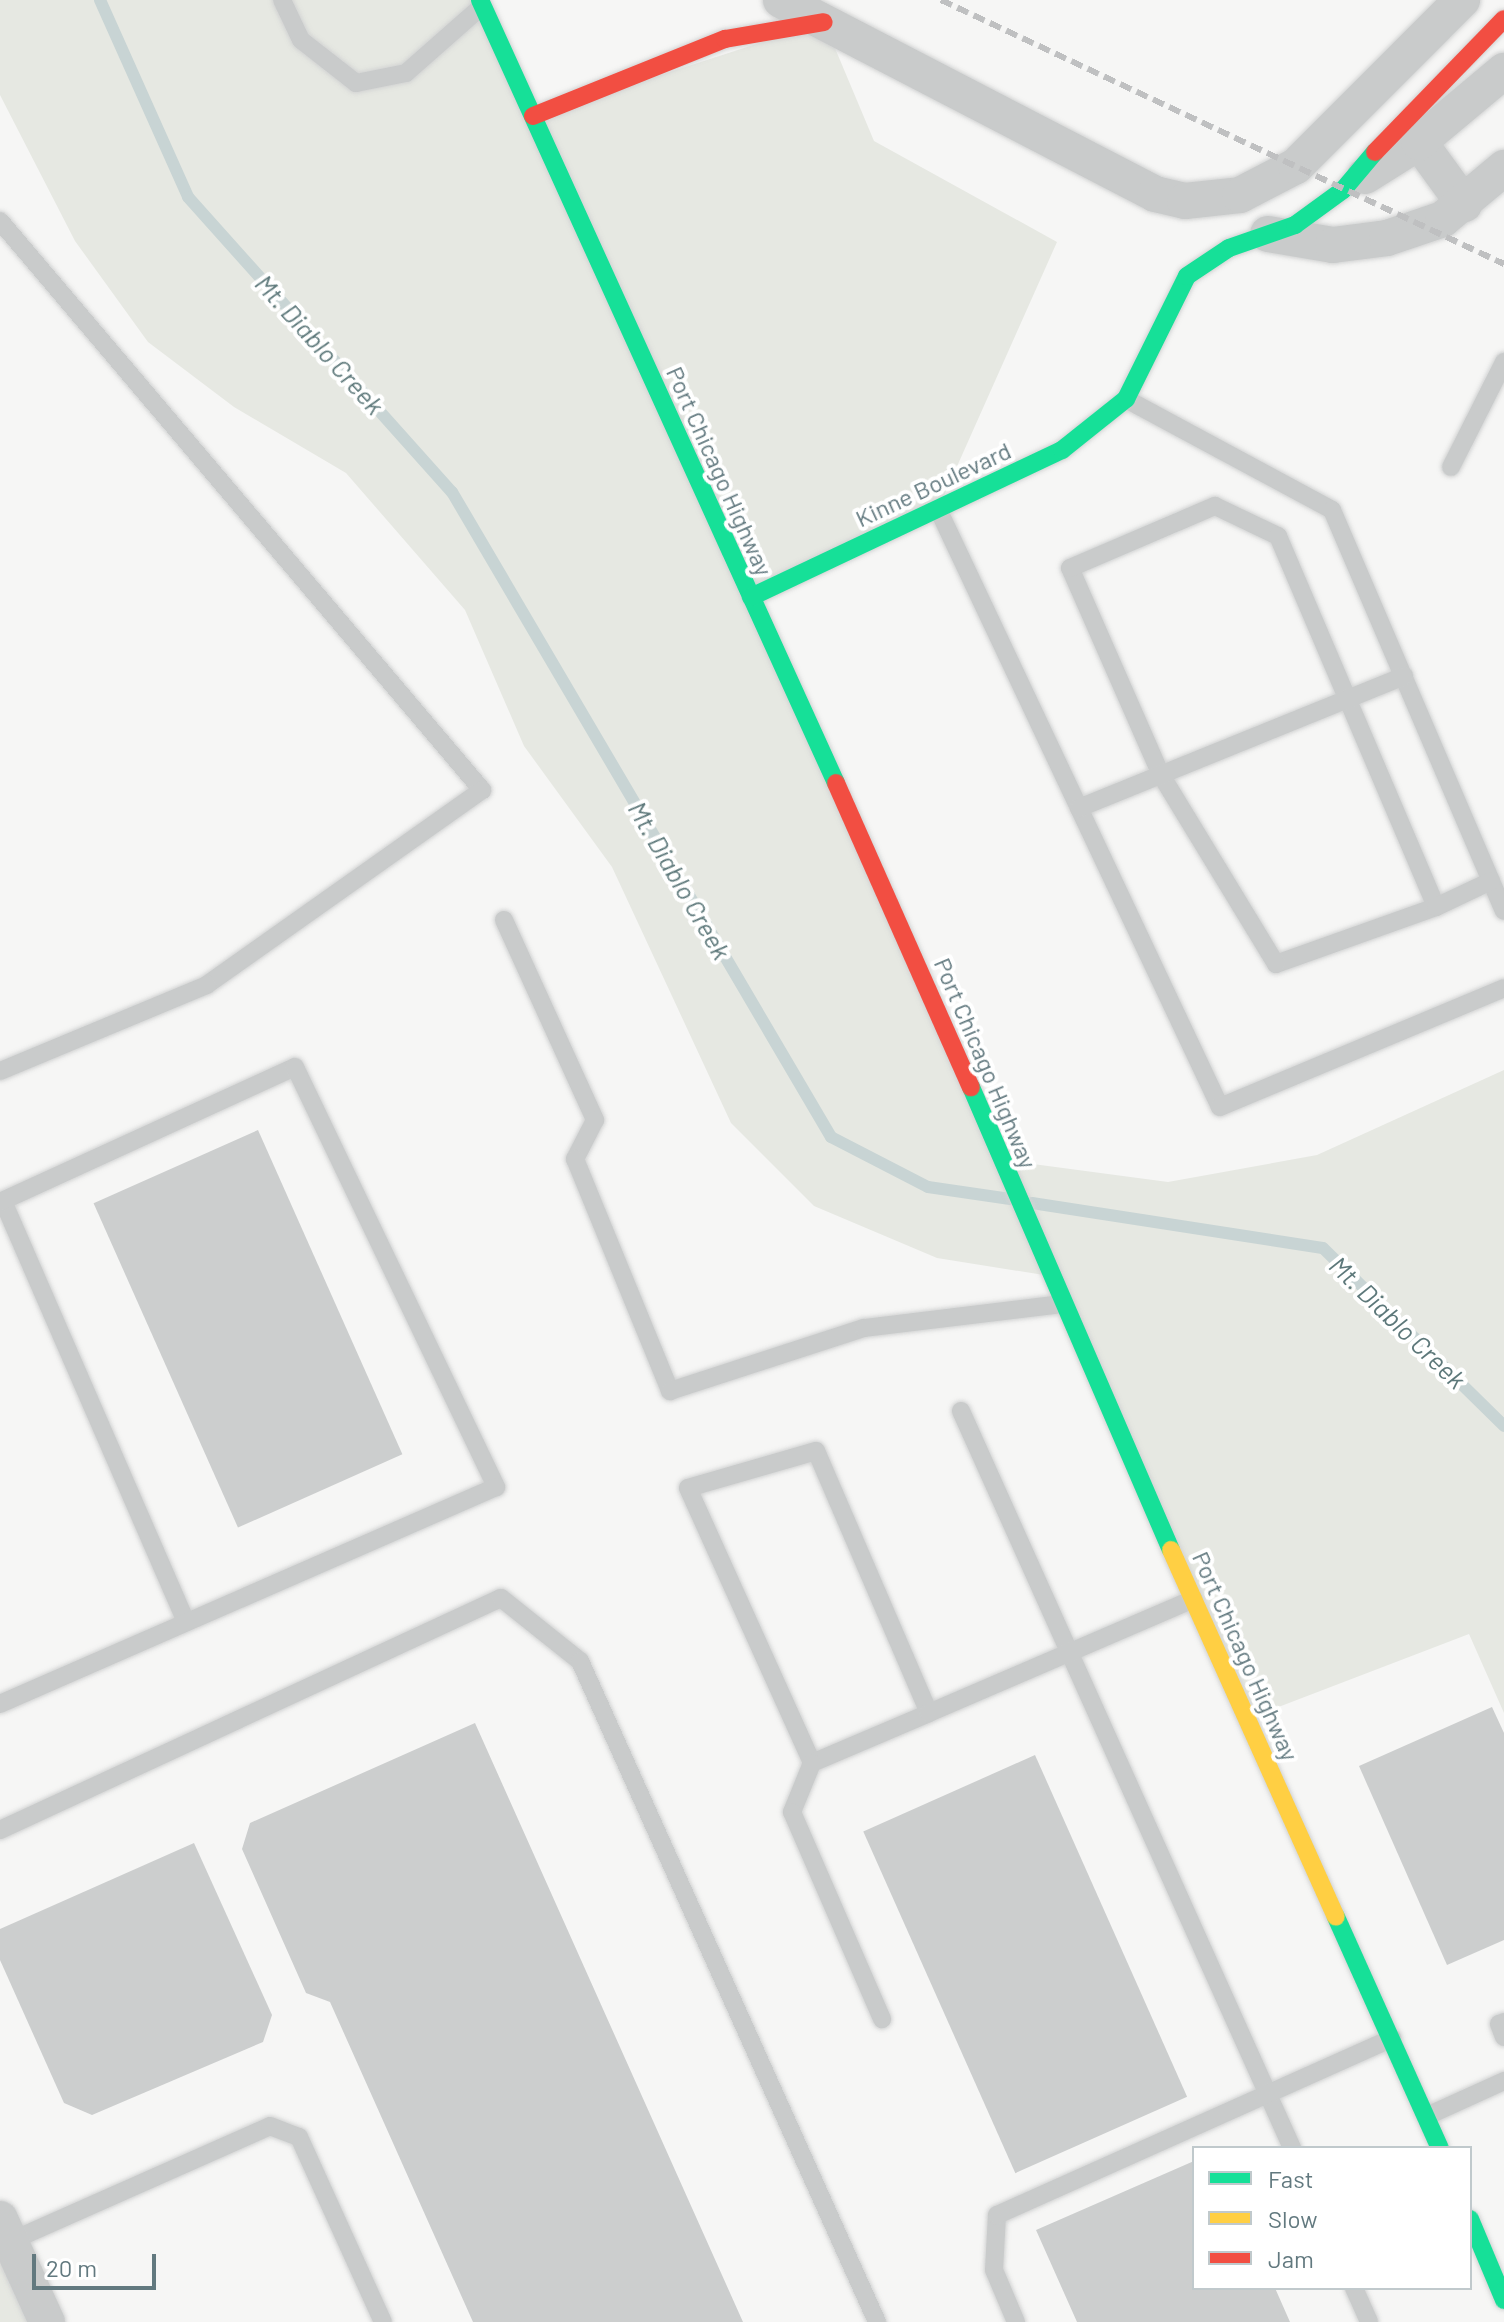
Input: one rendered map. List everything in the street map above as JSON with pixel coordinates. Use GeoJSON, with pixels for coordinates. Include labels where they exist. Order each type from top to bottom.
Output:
{"type":"FeatureCollection","features":[{"type":"Feature","properties":{"kind":"street"},"geometry":{"type":"LineString","coordinates":[[781,0],[1155,194],[1185,201],[1240,195],[1296,166],[1352,115],[1462,0]]}},
{"type":"Feature","properties":{"kind":"street","name":"Port Chicago Highway"},"geometry":{"type":"LineString","coordinates":[[481,3],[975,1096],[1081,1349],[1439,2146]]}},
{"type":"Feature","properties":{"kind":"street"},"geometry":{"type":"LineString","coordinates":[[1343,190],[1382,143],[1504,19]]}},
{"type":"Feature","properties":{"kind":"street"},"geometry":{"type":"LineString","coordinates":[[533,116],[725,39],[824,22]]}},
{"type":"Feature","properties":{"kind":"street"},"geometry":{"type":"LineString","coordinates":[[1126,399],[1187,276],[1229,248],[1295,225],[1419,142],[1504,71]]}},
{"type":"Feature","properties":{"kind":"street"},"geometry":{"type":"LineString","coordinates":[[1352,115],[1382,143]]}},
{"type":"Feature","properties":{"kind":"street"},"geometry":{"type":"LineString","coordinates":[[1419,142],[1464,204]]}},
{"type":"Feature","properties":{"kind":"street"},"geometry":{"type":"LineString","coordinates":[[1268,234],[1333,245],[1387,238],[1443,219],[1504,168]]}},
{"type":"Feature","properties":{"kind":"street","name":"Kinne Boulevard"},"geometry":{"type":"LineString","coordinates":[[751,597],[1062,450],[1126,399]]}},
{"type":"Feature","properties":{"kind":"street"},"geometry":{"type":"LineString","coordinates":[[1472,2224],[1504,2300]]}},
{"type":"Feature","properties":{"kind":"street"},"geometry":{"type":"LineString","coordinates":[[5,2230],[47,2322]]}},
{"type":"Feature","properties":{"kind":"lane"},"geometry":{"type":"LineString","coordinates":[[282,0],[301,40],[356,83],[406,73],[481,3]]}},
{"type":"Feature","properties":{"kind":"lane"},"geometry":{"type":"LineString","coordinates":[[0,221],[482,790],[207,985],[0,1071]]}},
{"type":"Feature","properties":{"kind":"lane"},"geometry":{"type":"LineString","coordinates":[[1451,467],[1504,362]]}},
{"type":"Feature","properties":{"kind":"lane"},"geometry":{"type":"LineString","coordinates":[[1126,399],[1332,510],[1504,911]]}},
{"type":"Feature","properties":{"kind":"lane"},"geometry":{"type":"LineString","coordinates":[[1436,907],[1351,698],[1278,536],[1215,506],[1070,568],[1161,775],[1276,964],[1436,907],[1491,881]]}},
{"type":"Feature","properties":{"kind":"lane"},"geometry":{"type":"LineString","coordinates":[[938,509],[1220,1107],[1504,988]]}},
{"type":"Feature","properties":{"kind":"lane"},"geometry":{"type":"LineString","coordinates":[[1079,808],[1404,676]]}},
{"type":"Feature","properties":{"kind":"lane"},"geometry":{"type":"LineString","coordinates":[[504,920],[595,1120],[575,1159],[670,1391],[864,1328],[1062,1304]]}},
{"type":"Feature","properties":{"kind":"lane"},"geometry":{"type":"LineString","coordinates":[[0,1704],[496,1487],[295,1067],[1,1201],[186,1622]]}},
{"type":"Feature","properties":{"kind":"lane"},"geometry":{"type":"LineString","coordinates":[[961,1411],[1072,1651],[1291,2146]]}},
{"type":"Feature","properties":{"kind":"lane"},"geometry":{"type":"LineString","coordinates":[[812,1763],[688,1488],[816,1451],[929,1713]]}},
{"type":"Feature","properties":{"kind":"lane"},"geometry":{"type":"LineString","coordinates":[[0,1830],[501,1598],[580,1661],[877,2322]]}},
{"type":"Feature","properties":{"kind":"lane"},"geometry":{"type":"LineString","coordinates":[[882,2019],[792,1812],[812,1763],[1194,1599]]}},
{"type":"Feature","properties":{"kind":"lane"},"geometry":{"type":"LineString","coordinates":[[1504,2022],[1499,2024],[1504,2037]]}},
{"type":"Feature","properties":{"kind":"lane"},"geometry":{"type":"LineString","coordinates":[[1016,2322],[994,2270],[997,2215],[1392,2038]]}},
{"type":"Feature","properties":{"kind":"lane"},"geometry":{"type":"LineString","coordinates":[[1427,2116],[1504,2081]]}},
{"type":"Feature","properties":{"kind":"lane"},"geometry":{"type":"LineString","coordinates":[[5,2230],[270,2126],[299,2137],[383,2322]]}},
{"type":"Feature","properties":{"kind":"lane"},"geometry":{"type":"LineString","coordinates":[[1355,2290],[1369,2322]]}},
{"type":"Feature","properties":{"kind":"shaded area"},"geometry":{"type":"Polygon","coordinates":[[[0,0],[480,0],[534,116],[824,22],[874,141],[1057,242],[938,509],[752,596],[1002,1160],[1168,1182],[1317,1155],[1504,1070],[1504,1713],[1469,1634],[1247,1719],[1050,1276],[937,1258],[814,1206],[731,1123],[612,867],[524,746],[465,610],[346,473],[234,407],[148,342],[75,241],[0,95],[0,0]]]}},
{"type":"Feature","properties":{"kind":"shaded area"},"geometry":{"type":"Polygon","coordinates":[[[0,2219],[47,2322],[0,2322],[0,2219]]]}},
{"type":"Feature","properties":{"kind":"building"},"geometry":{"type":"Polygon","coordinates":[[[258,1130],[402,1454],[238,1528],[94,1203],[258,1130]]]}},
{"type":"Feature","properties":{"kind":"building"},"geometry":{"type":"Polygon","coordinates":[[[1492,1707],[1504,1733],[1504,1940],[1447,1965],[1359,1766],[1492,1707]]]}},
{"type":"Feature","properties":{"kind":"building"},"geometry":{"type":"Polygon","coordinates":[[[475,1723],[743,2322],[473,2322],[330,2002],[306,1993],[242,1849],[250,1823],[475,1723]]]}},
{"type":"Feature","properties":{"kind":"building"},"geometry":{"type":"Polygon","coordinates":[[[1035,1755],[1187,2097],[1015,2173],[863,1831],[1035,1755]]]}},
{"type":"Feature","properties":{"kind":"building"},"geometry":{"type":"Polygon","coordinates":[[[194,1843],[272,2015],[263,2042],[92,2115],[64,2103],[0,1960],[0,1929],[194,1843]]]}},
{"type":"Feature","properties":{"kind":"building"},"geometry":{"type":"Polygon","coordinates":[[[1192,2162],[1192,2290],[1276,2290],[1290,2322],[1077,2322],[1036,2230],[1192,2162]]]}},
{"type":"Feature","properties":{"kind":"waterway","name":"Mt. Diablo Creek"},"geometry":{"type":"LineString","coordinates":[[100,0],[188,197],[452,492],[831,1137],[928,1187],[1010,1199]]}},
{"type":"Feature","properties":{"kind":"waterway","name":"Mt. Diablo Creek"},"geometry":{"type":"LineString","coordinates":[[1032,1203],[1323,1248],[1504,1426]]}},
{"type":"Feature","properties":{"kind":"railway"},"geometry":{"type":"LineString","coordinates":[[941,0],[1504,264]]}},
{"type":"Feature","properties":{"kind":"traffic: fast"},"geometry":{"type":"LineString","coordinates":[[480,0],[836,783]]}},
{"type":"Feature","properties":{"kind":"traffic: fast"},"geometry":{"type":"LineString","coordinates":[[751,597],[1062,450],[1126,399],[1187,276],[1229,248],[1295,225],[1343,190],[1375,152]]}},
{"type":"Feature","properties":{"kind":"traffic: fast"},"geometry":{"type":"LineString","coordinates":[[971,1087],[1171,1550]]}},
{"type":"Feature","properties":{"kind":"traffic: fast"},"geometry":{"type":"LineString","coordinates":[[1336,1917],[1439,2146]]}},
{"type":"Feature","properties":{"kind":"traffic: fast"},"geometry":{"type":"LineString","coordinates":[[1472,2224],[1504,2300]]}},
{"type":"Feature","properties":{"kind":"traffic: slow"},"geometry":{"type":"LineString","coordinates":[[1171,1550],[1336,1917]]}},
{"type":"Feature","properties":{"kind":"traffic: jam"},"geometry":{"type":"LineString","coordinates":[[1375,152],[1504,19]]}},
{"type":"Feature","properties":{"kind":"traffic: jam"},"geometry":{"type":"LineString","coordinates":[[533,116],[725,39],[824,22]]}},
{"type":"Feature","properties":{"kind":"traffic: jam"},"geometry":{"type":"LineString","coordinates":[[836,783],[971,1087]]}}]}
